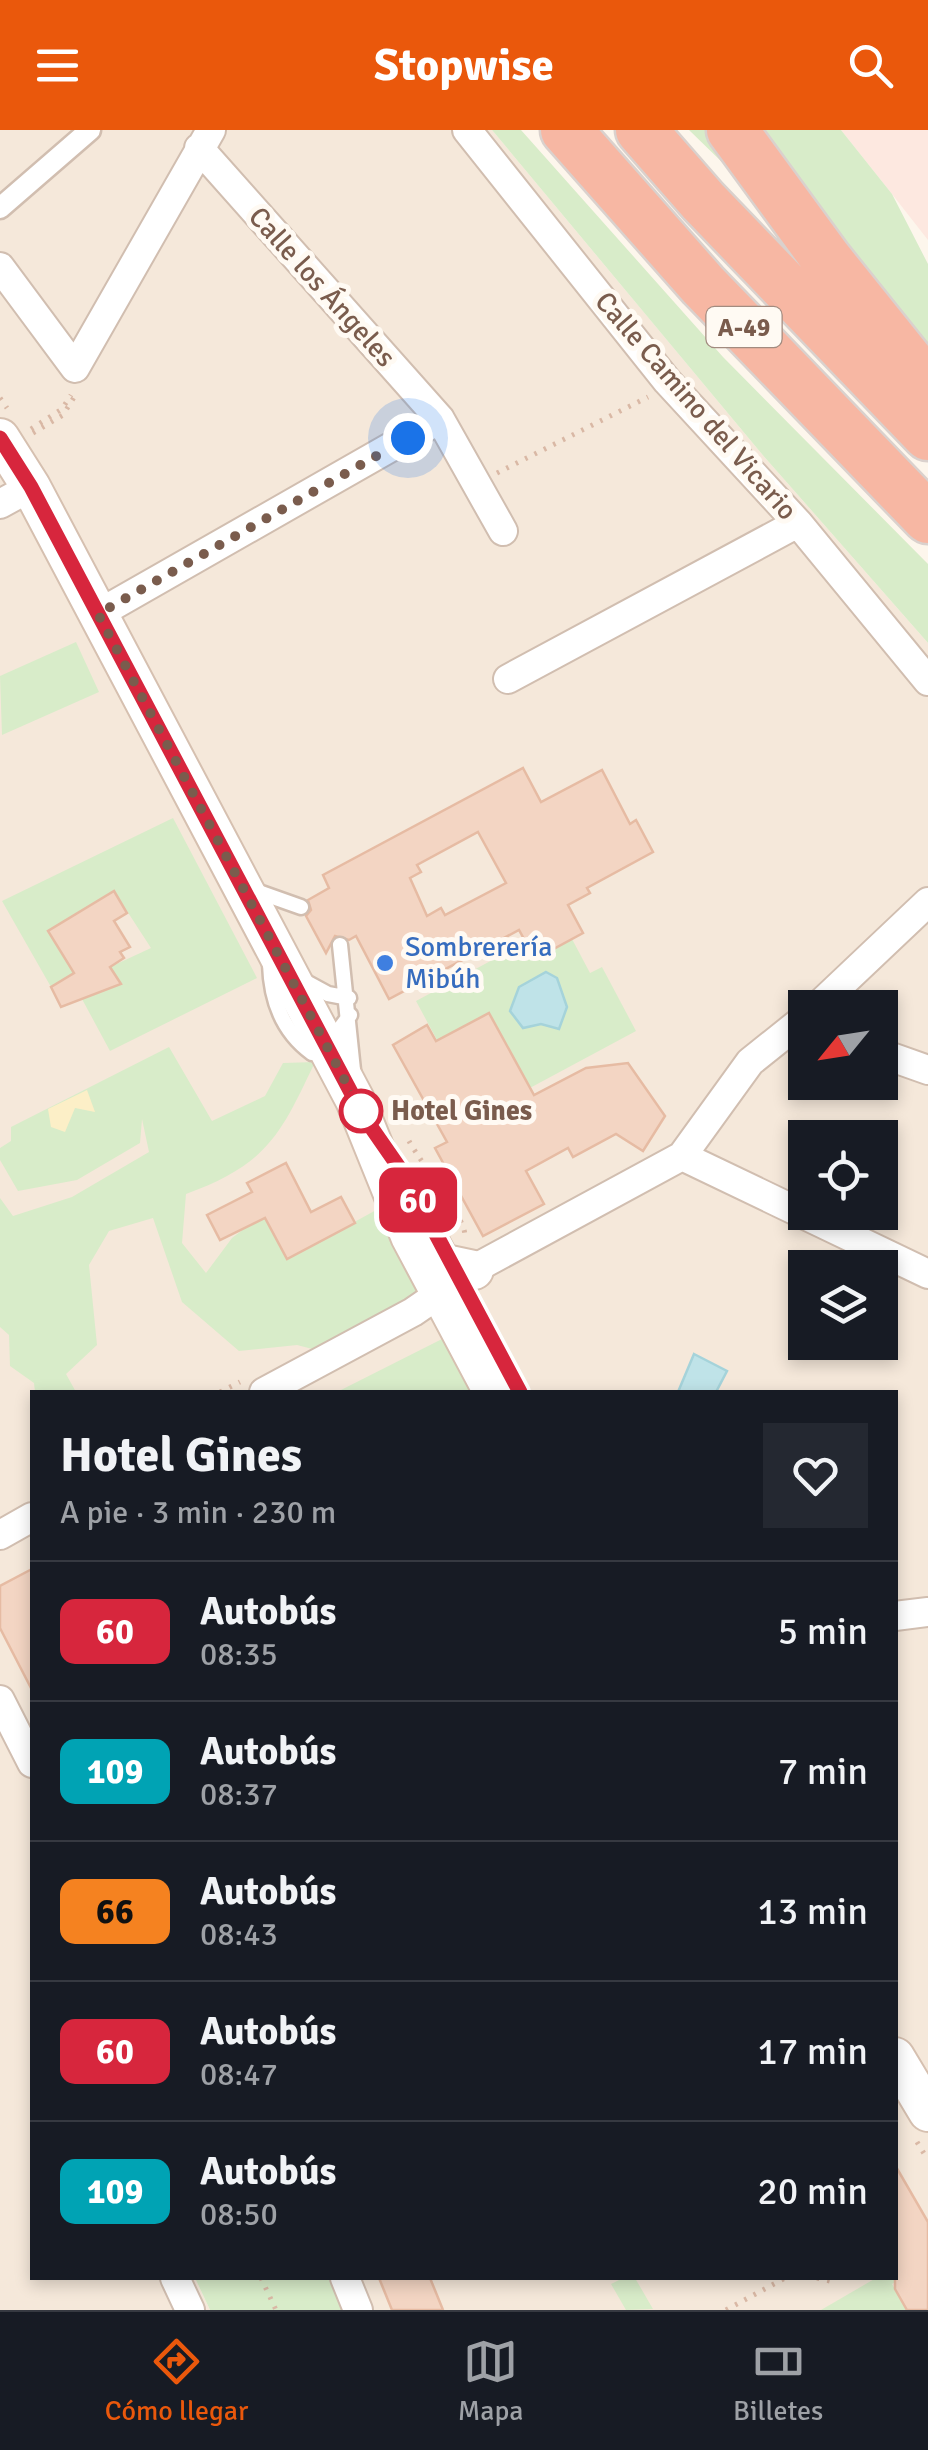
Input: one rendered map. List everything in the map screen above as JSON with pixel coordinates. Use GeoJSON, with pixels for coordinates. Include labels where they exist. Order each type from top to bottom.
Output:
{"type":"FeatureCollection","features":[{"type":"Feature","properties":{"kind":"highway","name":"A-49"},"geometry":{"type":"LineString","coordinates":[[566,130],[703,285],[928,518]]}},
{"type":"Feature","properties":{"kind":"highway","name":"A-49"},"geometry":{"type":"LineString","coordinates":[[641,130],[702,202],[928,435]]}},
{"type":"Feature","properties":{"kind":"highway"},"geometry":{"type":"LineString","coordinates":[[732,130],[827,260],[928,386]]}},
{"type":"Feature","properties":{"kind":"main road"},"geometry":{"type":"LineString","coordinates":[[4,444],[15,496],[98,614],[360,1108],[405,1176],[492,1390]]}},
{"type":"Feature","properties":{"kind":"main road"},"geometry":{"type":"LineString","coordinates":[[360,1108],[410,1236],[450,1287],[519,1390]]}},
{"type":"Feature","properties":{"kind":"main road"},"geometry":{"type":"LineString","coordinates":[[450,1287],[506,1390]]}},
{"type":"Feature","properties":{"kind":"main road"},"geometry":{"type":"LineString","coordinates":[[898,2062],[928,2112]]}},
{"type":"Feature","properties":{"kind":"street"},"geometry":{"type":"LineString","coordinates":[[0,208],[90,130]]}},
{"type":"Feature","properties":{"kind":"street","name":"Calle Camino del Vicario"},"geometry":{"type":"LineString","coordinates":[[467,130],[672,386],[798,523],[928,681]]}},
{"type":"Feature","properties":{"kind":"street"},"geometry":{"type":"LineString","coordinates":[[0,267],[75,368],[205,139]]}},
{"type":"Feature","properties":{"kind":"street","name":"Calle los Ángeles"},"geometry":{"type":"LineString","coordinates":[[205,139],[440,419],[504,531]]}},
{"type":"Feature","properties":{"kind":"street"},"geometry":{"type":"LineString","coordinates":[[98,614],[440,419]]}},
{"type":"Feature","properties":{"kind":"street"},"geometry":{"type":"LineString","coordinates":[[508,679],[798,523]]}},
{"type":"Feature","properties":{"kind":"street"},"geometry":{"type":"LineString","coordinates":[[837,990],[928,902]]}},
{"type":"Feature","properties":{"kind":"street"},"geometry":{"type":"LineString","coordinates":[[268,1390],[682,1156],[750,1062],[788,1034]]}},
{"type":"Feature","properties":{"kind":"street"},"geometry":{"type":"LineString","coordinates":[[898,1059],[928,1070]]}},
{"type":"Feature","properties":{"kind":"street"},"geometry":{"type":"LineString","coordinates":[[682,1156],[928,1274]]}},
{"type":"Feature","properties":{"kind":"street"},"geometry":{"type":"LineString","coordinates":[[0,1535],[30,1518]]}},
{"type":"Feature","properties":{"kind":"street"},"geometry":{"type":"LineString","coordinates":[[898,1616],[928,1612]]}},
{"type":"Feature","properties":{"kind":"street"},"geometry":{"type":"LineString","coordinates":[[0,1700],[30,1759]]}},
{"type":"Feature","properties":{"kind":"street"},"geometry":{"type":"LineString","coordinates":[[176,2280],[190,2310]]}},
{"type":"Feature","properties":{"kind":"street"},"geometry":{"type":"LineString","coordinates":[[346,2280],[358,2310]]}},
{"type":"Feature","properties":{"kind":"lane"},"geometry":{"type":"LineString","coordinates":[[242,887],[301,908]]}},
{"type":"Feature","properties":{"kind":"lane"},"geometry":{"type":"LineString","coordinates":[[340,945],[360,1108]]}},
{"type":"Feature","properties":{"kind":"lane"},"geometry":{"type":"LineString","coordinates":[[277,953],[328,994],[349,998]]}},
{"type":"Feature","properties":{"kind":"lane"},"geometry":{"type":"LineString","coordinates":[[327,1046],[350,1015]]}},
{"type":"Feature","properties":{"kind":"path"},"geometry":{"type":"LineString","coordinates":[[4,444],[62,409],[77,385],[75,368]]}},
{"type":"Feature","properties":{"kind":"path"},"geometry":{"type":"LineString","coordinates":[[476,483],[672,386]]}},
{"type":"Feature","properties":{"kind":"path"},"geometry":{"type":"LineString","coordinates":[[263,2280],[276,2310]]}},
{"type":"Feature","properties":{"kind":"path"},"geometry":{"type":"LineString","coordinates":[[726,2310],[780,2280]]}},
{"type":"Feature","properties":{"kind":"path"},"geometry":{"type":"LineString","coordinates":[[826,2280],[834,2282]]}},
{"type":"Feature","properties":{"kind":"shaded area"},"geometry":{"type":"Polygon","coordinates":[[[0,130],[492,130],[761,453],[928,643],[928,2310],[344,2310],[332,2280],[898,2280],[898,1390],[30,1390],[30,2280],[196,2280],[210,2310],[0,2310],[0,130]]]}},
{"type":"Feature","properties":{"kind":"shaded area"},"geometry":{"type":"Polygon","coordinates":[[[841,130],[928,130],[928,240],[892,194],[841,130]]]}},
{"type":"Feature","properties":{"kind":"green space"},"geometry":{"type":"Polygon","coordinates":[[[492,130],[521,130],[723,357],[928,564],[928,643],[761,453],[492,130]]]}},
{"type":"Feature","properties":{"kind":"green space"},"geometry":{"type":"Polygon","coordinates":[[[689,130],[841,130],[892,194],[928,264],[928,363],[689,130]]]}},
{"type":"Feature","properties":{"kind":"green space"},"geometry":{"type":"Polygon","coordinates":[[[76,642],[99,692],[2,735],[0,676],[76,642]]]}},
{"type":"Feature","properties":{"kind":"green space"},"geometry":{"type":"Polygon","coordinates":[[[173,818],[257,978],[110,1051],[82,999],[120,985],[110,967],[151,948],[114,891],[49,930],[74,973],[51,987],[2,901],[173,818]]]}},
{"type":"Feature","properties":{"kind":"green space"},"geometry":{"type":"Polygon","coordinates":[[[572,939],[590,973],[602,967],[636,1031],[478,1116],[416,1001],[526,942],[535,959],[572,939]]]}},
{"type":"Feature","properties":{"kind":"green space"},"geometry":{"type":"Polygon","coordinates":[[[169,1047],[212,1121],[265,1096],[283,1063],[315,1062],[291,1110],[268,1144],[235,1171],[186,1194],[182,1243],[206,1273],[232,1238],[265,1213],[287,1259],[378,1209],[410,1251],[420,1290],[347,1358],[297,1345],[239,1351],[182,1302],[153,1218],[109,1231],[89,1265],[97,1345],[66,1374],[75,1390],[35,1390],[34,1383],[10,1366],[9,1335],[0,1327],[0,1198],[13,1216],[72,1197],[149,1152],[142,1119],[140,1143],[77,1180],[18,1191],[0,1160],[0,1148],[11,1141],[11,1127],[169,1047]]]}},
{"type":"Feature","properties":{"kind":"green space"},"geometry":{"type":"Polygon","coordinates":[[[442,1339],[471,1390],[341,1390],[442,1339]]]}},
{"type":"Feature","properties":{"kind":"green space"},"geometry":{"type":"Polygon","coordinates":[[[928,2262],[892,2284],[907,2310],[821,2310],[873,2280],[898,2280],[928,2262]]]}},
{"type":"Feature","properties":{"kind":"green space"},"geometry":{"type":"Polygon","coordinates":[[[196,2280],[332,2280],[344,2310],[210,2310],[196,2280]]]}},
{"type":"Feature","properties":{"kind":"green space"},"geometry":{"type":"Polygon","coordinates":[[[636,2280],[653,2309],[626,2310],[611,2284],[636,2280]]]}},
{"type":"Feature","properties":{"kind":"sand"},"geometry":{"type":"Polygon","coordinates":[[[87,1090],[95,1112],[75,1108],[65,1132],[51,1127],[48,1109],[87,1090]]]}},
{"type":"Feature","properties":{"kind":"water"},"geometry":{"type":"Polygon","coordinates":[[[546,972],[557,978],[567,1007],[559,1029],[541,1024],[523,1028],[510,1011],[519,987],[546,972]]]}},
{"type":"Feature","properties":{"kind":"water"},"geometry":{"type":"Polygon","coordinates":[[[694,1354],[727,1371],[717,1390],[679,1390],[694,1354]]]}},
{"type":"Feature","properties":{"kind":"building"},"geometry":{"type":"Polygon","coordinates":[[[523,768],[541,802],[602,770],[630,824],[636,820],[653,852],[587,888],[590,893],[568,905],[583,933],[535,959],[519,930],[389,999],[356,936],[349,940],[335,936],[326,953],[306,916],[311,910],[308,900],[329,888],[323,875],[523,768]],[[478,832],[417,865],[421,872],[410,878],[427,916],[441,908],[445,915],[506,883],[478,832]]]}},
{"type":"Feature","properties":{"kind":"building"},"geometry":{"type":"Polygon","coordinates":[[[114,891],[127,913],[114,921],[130,947],[120,952],[124,958],[110,967],[121,984],[61,1007],[51,987],[74,973],[48,931],[114,891]]]}},
{"type":"Feature","properties":{"kind":"building"},"geometry":{"type":"Polygon","coordinates":[[[489,1013],[534,1095],[586,1068],[628,1063],[665,1116],[643,1151],[616,1134],[573,1157],[568,1148],[526,1171],[544,1204],[483,1236],[435,1148],[447,1142],[393,1045],[427,1025],[436,1041],[489,1013]]]}},
{"type":"Feature","properties":{"kind":"building"},"geometry":{"type":"Polygon","coordinates":[[[286,1163],[311,1212],[341,1197],[355,1223],[287,1259],[265,1218],[220,1240],[207,1215],[252,1192],[247,1183],[286,1163]]]}},
{"type":"Feature","properties":{"kind":"building"},"geometry":{"type":"Polygon","coordinates":[[[30,1570],[30,1686],[0,1628],[0,1586],[30,1570]]]}},
{"type":"Feature","properties":{"kind":"building"},"geometry":{"type":"Polygon","coordinates":[[[898,2170],[928,2222],[928,2310],[907,2310],[895,2289],[898,2170]]]}},
{"type":"Feature","properties":{"kind":"building"},"geometry":{"type":"Polygon","coordinates":[[[380,2280],[431,2280],[443,2310],[392,2310],[380,2280]]]}},
{"type":"Feature","properties":{"kind":"bus line","name":"60"},"geometry":{"type":"LineString","coordinates":[[0,438],[31,487],[364,1117],[405,1176],[519,1390]]}},
{"type":"Feature","properties":{"kind":"place","name":"Sombrerería Mibúh"},"geometry":{"type":"Point","coordinates":[385,963]}},
{"type":"Feature","properties":{"kind":"place","name":"Hotel Gines"},"geometry":{"type":"Point","coordinates":[361,1111]}},
{"type":"Feature","properties":{"kind":"route"},"geometry":{"type":"LineString","coordinates":[[361,1111],[98,614],[408,438]]}}]}
